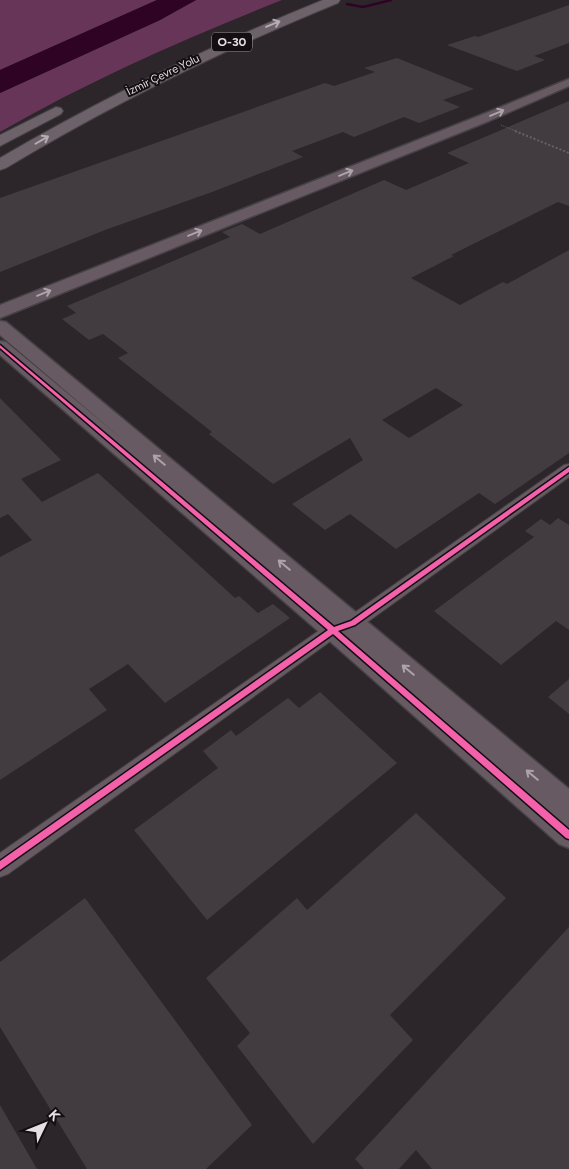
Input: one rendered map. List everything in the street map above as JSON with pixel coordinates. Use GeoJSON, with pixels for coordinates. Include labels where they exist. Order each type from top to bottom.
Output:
{"type":"FeatureCollection","features":[{"type":"Feature","properties":{"kind":"highway"},"geometry":{"type":"LineString","coordinates":[[283,7],[301,0]]}},
{"type":"Feature","properties":{"kind":"highway","name":"İzmir Çevre Yolu"},"geometry":{"type":"LineString","coordinates":[[0,165],[46,138],[182,65],[255,32],[334,0]]}},
{"type":"Feature","properties":{"kind":"highway"},"geometry":{"type":"LineString","coordinates":[[0,141],[69,104]]}},
{"type":"Feature","properties":{"kind":"street"},"geometry":{"type":"LineString","coordinates":[[0,298],[569,70]]}},
{"type":"Feature","properties":{"kind":"street"},"geometry":{"type":"LineString","coordinates":[[0,313],[13,305],[485,118],[569,82]]}},
{"type":"Feature","properties":{"kind":"street"},"geometry":{"type":"LineString","coordinates":[[0,326],[343,627],[569,835]]}},
{"type":"Feature","properties":{"kind":"street"},"geometry":{"type":"LineString","coordinates":[[0,346],[343,627],[569,806]]}},
{"type":"Feature","properties":{"kind":"street"},"geometry":{"type":"LineString","coordinates":[[0,866],[569,469]]}},
{"type":"Feature","properties":{"kind":"path"},"geometry":{"type":"LineString","coordinates":[[485,118],[569,153]]}},
{"type":"Feature","properties":{"kind":"shaded area"},"geometry":{"type":"Polygon","coordinates":[[[0,0],[157,0],[0,70],[0,0]]]}},
{"type":"Feature","properties":{"kind":"shaded area"},"geometry":{"type":"Polygon","coordinates":[[[157,0],[196,0],[160,20],[0,93],[0,70],[157,0]]]}},
{"type":"Feature","properties":{"kind":"shaded area"},"geometry":{"type":"Polygon","coordinates":[[[196,0],[282,0],[210,29],[103,77],[0,132],[0,93],[160,20],[196,0]]]}},
{"type":"Feature","properties":{"kind":"building"},"geometry":{"type":"Polygon","coordinates":[[[569,5],[569,43],[534,56],[545,60],[517,71],[447,45],[475,36],[478,37],[569,5]]]}},
{"type":"Feature","properties":{"kind":"building"},"geometry":{"type":"Polygon","coordinates":[[[397,58],[474,89],[443,100],[460,107],[419,123],[404,117],[354,137],[343,132],[292,151],[303,157],[105,230],[0,272],[0,198],[325,83],[334,86],[375,72],[364,68],[397,58]]]}},
{"type":"Feature","properties":{"kind":"building"},"geometry":{"type":"Polygon","coordinates":[[[569,101],[569,206],[558,202],[451,255],[454,256],[411,278],[460,305],[503,282],[507,284],[569,250],[569,453],[495,504],[479,493],[396,549],[350,514],[325,530],[292,504],[363,460],[350,438],[273,484],[209,434],[212,432],[118,358],[128,353],[103,334],[89,340],[62,319],[76,313],[67,306],[230,237],[222,232],[242,224],[260,234],[384,180],[406,190],[469,163],[447,153],[569,101]],[[436,388],[382,420],[409,438],[463,405],[436,388]]]}},
{"type":"Feature","properties":{"kind":"building"},"geometry":{"type":"Polygon","coordinates":[[[0,398],[61,460],[21,479],[42,502],[98,473],[235,598],[239,596],[258,613],[273,604],[290,618],[165,703],[128,664],[89,689],[107,710],[0,780],[0,557],[32,540],[8,514],[0,518],[0,398]]]}},
{"type":"Feature","properties":{"kind":"building"},"geometry":{"type":"Polygon","coordinates":[[[558,518],[569,525],[569,630],[556,621],[501,665],[434,611],[534,537],[525,531],[541,519],[550,525],[558,518]]]}},
{"type":"Feature","properties":{"kind":"building"},"geometry":{"type":"Polygon","coordinates":[[[569,679],[569,714],[548,697],[569,679]]]}},
{"type":"Feature","properties":{"kind":"building"},"geometry":{"type":"Polygon","coordinates":[[[320,692],[397,763],[207,920],[134,830],[218,768],[203,751],[231,730],[236,736],[288,698],[299,708],[320,692]]]}},
{"type":"Feature","properties":{"kind":"building"},"geometry":{"type":"Polygon","coordinates":[[[416,813],[506,898],[390,1015],[413,1040],[313,1144],[237,1046],[250,1033],[206,978],[297,898],[307,910],[416,813]]]}},
{"type":"Feature","properties":{"kind":"building"},"geometry":{"type":"Polygon","coordinates":[[[85,898],[252,1125],[206,1169],[87,1169],[0,1027],[0,962],[85,898]]]}},
{"type":"Feature","properties":{"kind":"building"},"geometry":{"type":"Polygon","coordinates":[[[569,927],[569,1169],[432,1169],[416,1150],[399,1169],[364,1169],[355,1159],[569,927]]]}},
{"type":"Feature","properties":{"kind":"building"},"geometry":{"type":"Polygon","coordinates":[[[0,1105],[37,1169],[0,1169],[0,1105]]]}},
{"type":"Feature","properties":{"kind":"waterway"},"geometry":{"type":"LineString","coordinates":[[347,4],[363,7],[391,0]]}},
{"type":"Feature","properties":{"kind":"cycle path"},"geometry":{"type":"LineString","coordinates":[[0,346],[333,630],[569,835]]}},
{"type":"Feature","properties":{"kind":"cycle path"},"geometry":{"type":"LineString","coordinates":[[0,866],[333,630],[353,623],[569,469]]}}]}
